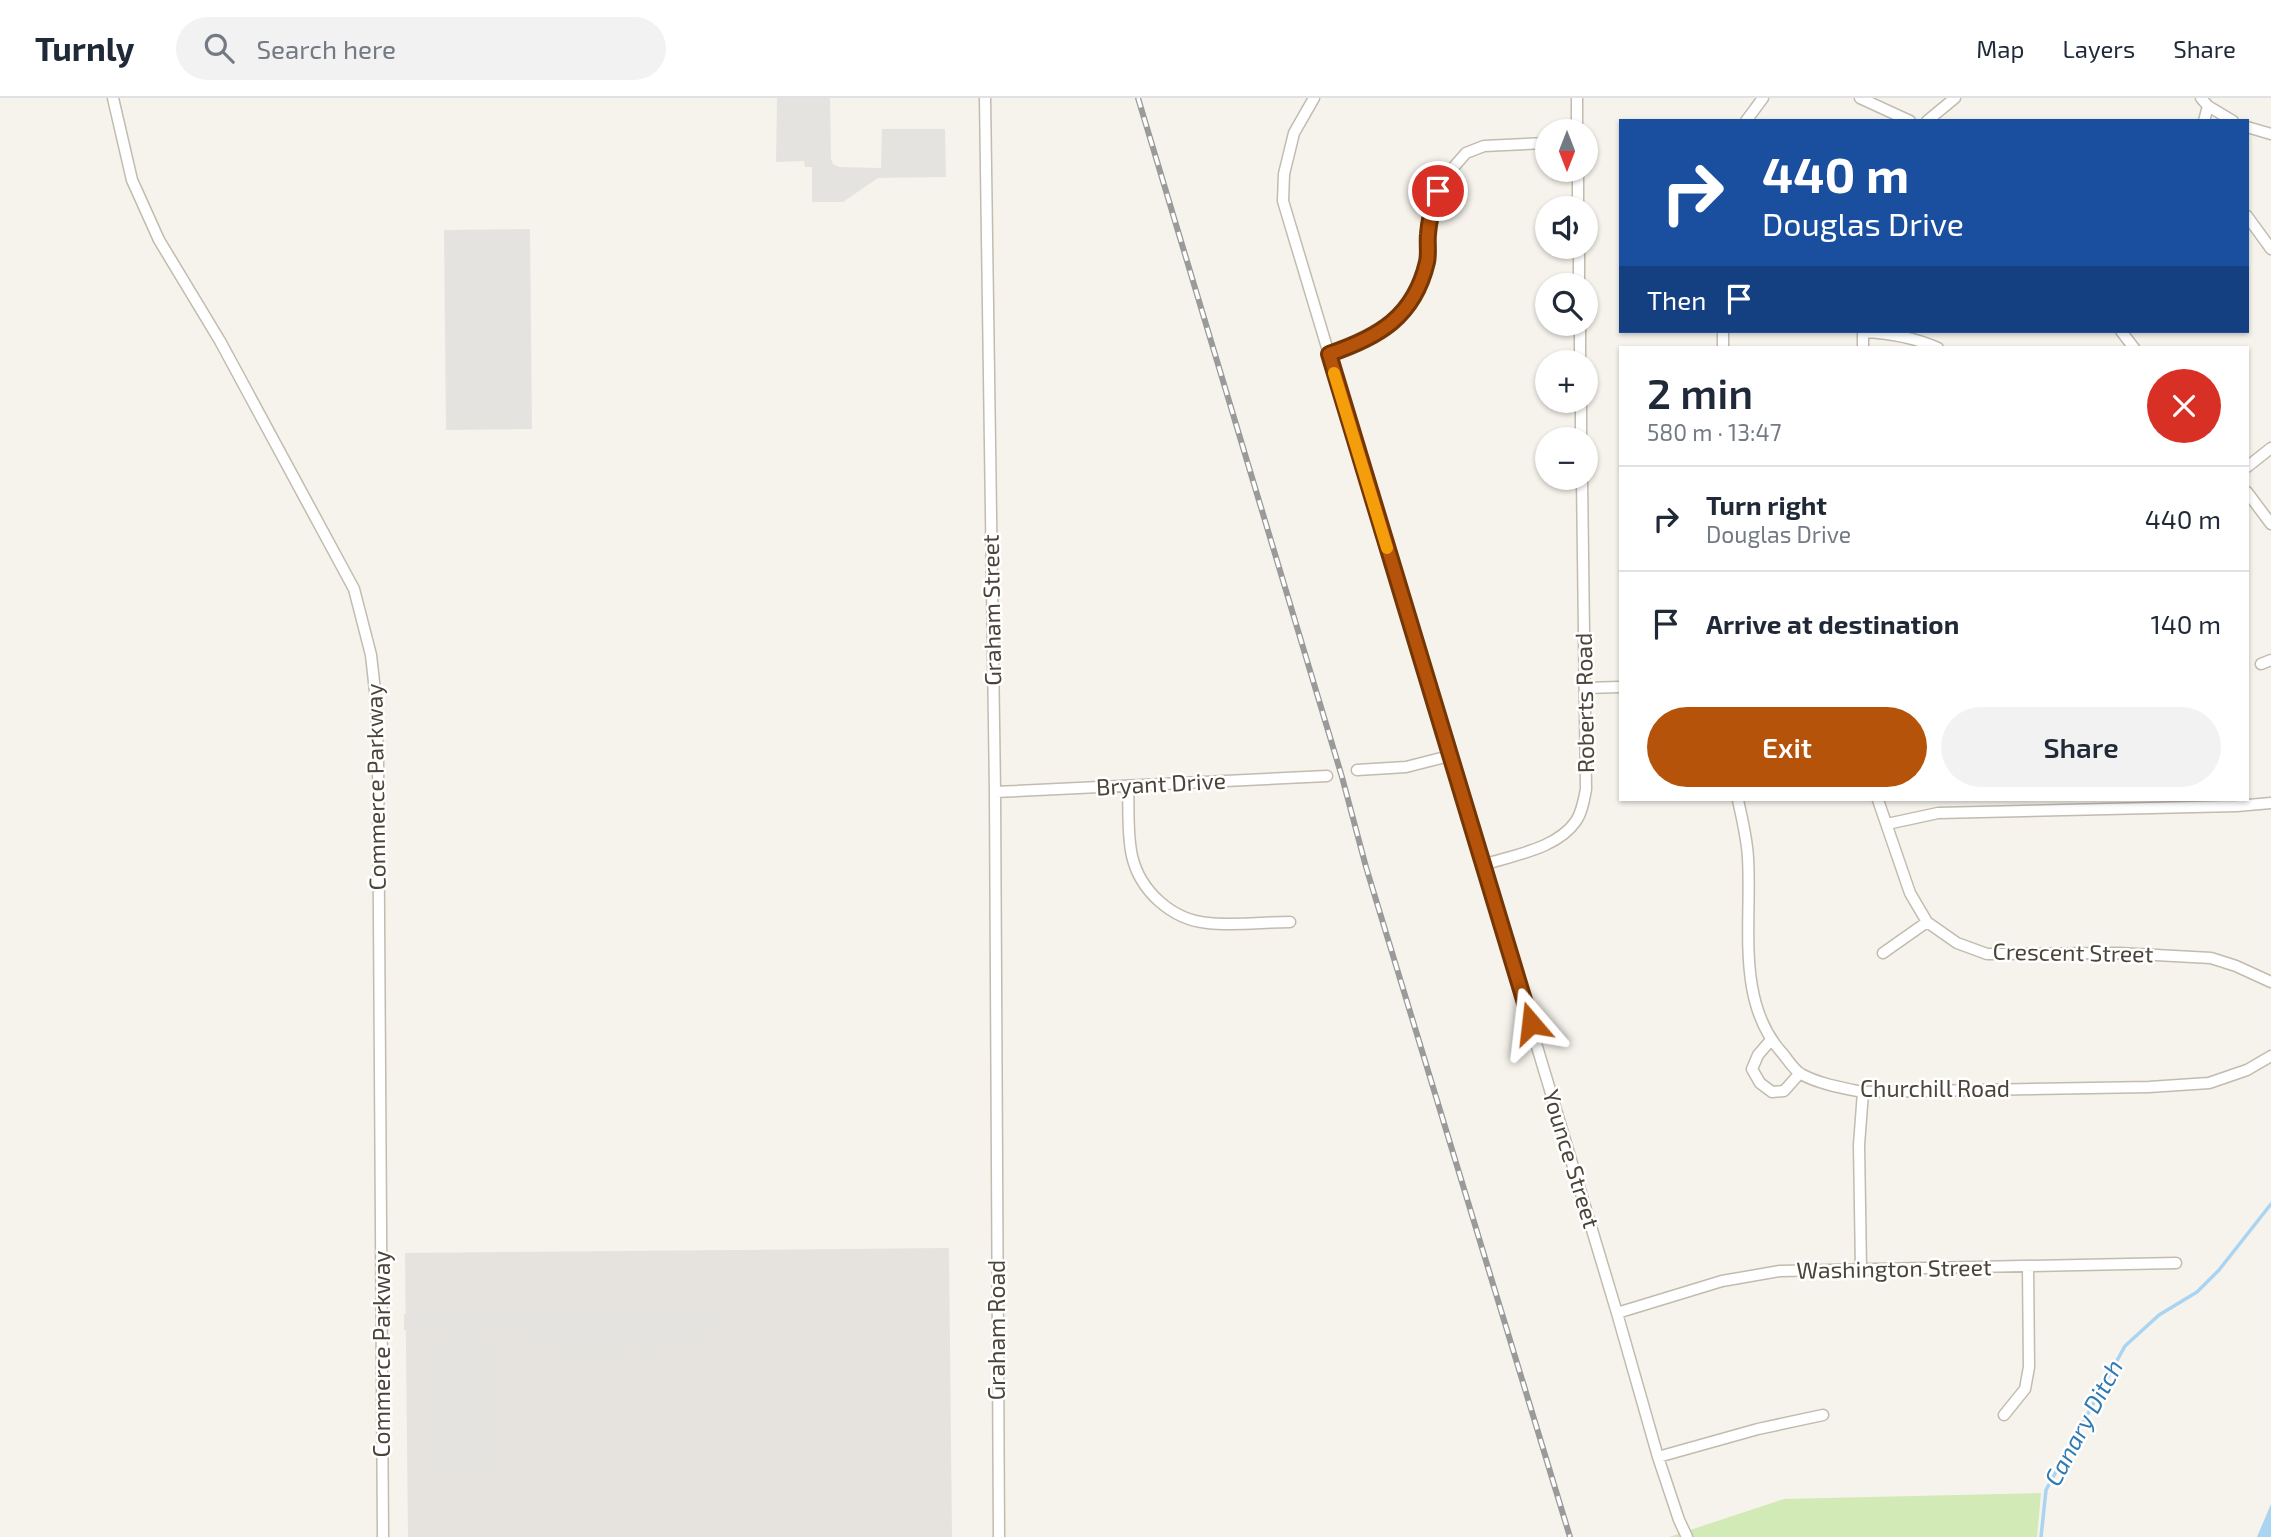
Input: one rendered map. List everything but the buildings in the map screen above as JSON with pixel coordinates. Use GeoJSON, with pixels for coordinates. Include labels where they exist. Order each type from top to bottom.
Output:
{"type":"FeatureCollection","features":[{"type":"Feature","properties":{"kind":"street","name":"Commerce Parkway"},"geometry":{"type":"LineString","coordinates":[[113,98],[132,180],[142,205],[354,589],[371,654],[378,761],[383,1537]]}},
{"type":"Feature","properties":{"kind":"street","name":"Graham Street"},"geometry":{"type":"LineString","coordinates":[[985,98],[995,792],[995,1122]]}},
{"type":"Feature","properties":{"kind":"street","name":"Younce Street"},"geometry":{"type":"LineString","coordinates":[[1314,98],[1294,132],[1284,174],[1283,201],[1618,1313],[1658,1457],[1679,1520],[1688,1537]]}},
{"type":"Feature","properties":{"kind":"street"},"geometry":{"type":"LineString","coordinates":[[1577,98],[1577,119]]}},
{"type":"Feature","properties":{"kind":"street"},"geometry":{"type":"LineString","coordinates":[[1747,119],[1763,98]]}},
{"type":"Feature","properties":{"kind":"street"},"geometry":{"type":"LineString","coordinates":[[1860,98],[1906,119]]}},
{"type":"Feature","properties":{"kind":"street"},"geometry":{"type":"LineString","coordinates":[[1929,119],[1955,98]]}},
{"type":"Feature","properties":{"kind":"street"},"geometry":{"type":"LineString","coordinates":[[2204,102],[2230,119]]}},
{"type":"Feature","properties":{"kind":"street"},"geometry":{"type":"LineString","coordinates":[[2249,128],[2271,134]]}},
{"type":"Feature","properties":{"kind":"street"},"geometry":{"type":"LineString","coordinates":[[1329,354],[1379,333],[1418,291],[1427,258],[1427,235],[1438,191],[1466,153],[1484,146],[1535,144]]}},
{"type":"Feature","properties":{"kind":"street"},"geometry":{"type":"LineString","coordinates":[[2249,219],[2271,249]]}},
{"type":"Feature","properties":{"kind":"street"},"geometry":{"type":"LineString","coordinates":[[1889,333],[1919,339],[1934,346]]}},
{"type":"Feature","properties":{"kind":"street"},"geometry":{"type":"LineString","coordinates":[[2249,465],[2271,448]]}},
{"type":"Feature","properties":{"kind":"street","name":"Roberts Road"},"geometry":{"type":"LineString","coordinates":[[1483,865],[1556,839],[1577,820],[1586,789],[1582,490]]}},
{"type":"Feature","properties":{"kind":"street"},"geometry":{"type":"LineString","coordinates":[[2249,495],[2271,524]]}},
{"type":"Feature","properties":{"kind":"street"},"geometry":{"type":"LineString","coordinates":[[1585,688],[1619,687]]}},
{"type":"Feature","properties":{"kind":"street"},"geometry":{"type":"LineString","coordinates":[[1357,770],[1406,767],[1449,756]]}},
{"type":"Feature","properties":{"kind":"street","name":"Bryant Drive"},"geometry":{"type":"LineString","coordinates":[[995,792],[1327,776]]}},
{"type":"Feature","properties":{"kind":"street"},"geometry":{"type":"LineString","coordinates":[[1128,786],[1131,855],[1141,881],[1162,904],[1184,918],[1208,923],[1290,922]]}},
{"type":"Feature","properties":{"kind":"street","name":"Churchill Road"},"geometry":{"type":"LineString","coordinates":[[1738,801],[1748,859],[1751,990],[1770,1041],[1800,1073],[1834,1086],[1863,1092],[2196,1084],[2226,1079],[2271,1056]]}},
{"type":"Feature","properties":{"kind":"street","name":"Crescent Street"},"geometry":{"type":"LineString","coordinates":[[1878,801],[1910,893],[1927,922],[1957,943],[1987,954],[2119,953],[2211,958],[2271,982]]}},
{"type":"Feature","properties":{"kind":"street"},"geometry":{"type":"LineString","coordinates":[[1887,824],[1938,813],[2218,807],[2271,803]]}},
{"type":"Feature","properties":{"kind":"street"},"geometry":{"type":"LineString","coordinates":[[1883,953],[1927,922]]}},
{"type":"Feature","properties":{"kind":"street"},"geometry":{"type":"LineString","coordinates":[[1770,1041],[1758,1055],[1752,1069],[1760,1083],[1772,1092],[1784,1091],[1800,1073]]}},
{"type":"Feature","properties":{"kind":"street"},"geometry":{"type":"LineString","coordinates":[[1861,1269],[1859,1145],[1863,1092]]}},
{"type":"Feature","properties":{"kind":"street","name":"Graham Road"},"geometry":{"type":"LineString","coordinates":[[995,1122],[999,1537]]}},
{"type":"Feature","properties":{"kind":"street","name":"Washington Street"},"geometry":{"type":"LineString","coordinates":[[1618,1313],[1752,1275],[1809,1270],[2176,1263]]}},
{"type":"Feature","properties":{"kind":"street"},"geometry":{"type":"LineString","coordinates":[[2004,1415],[2025,1389],[2029,1367],[2028,1267]]}},
{"type":"Feature","properties":{"kind":"street"},"geometry":{"type":"LineString","coordinates":[[1658,1457],[1758,1429],[1824,1415]]}},
{"type":"Feature","properties":{"kind":"shaded area"},"geometry":{"type":"Polygon","coordinates":[[[777,98],[830,98],[831,159],[833,164],[839,167],[881,168],[882,129],[945,129],[946,177],[878,178],[843,202],[812,202],[812,167],[805,167],[804,161],[776,162],[777,98]]]}},
{"type":"Feature","properties":{"kind":"shaded area"},"geometry":{"type":"Polygon","coordinates":[[[530,229],[532,429],[446,430],[444,230],[530,229]]]}},
{"type":"Feature","properties":{"kind":"shaded area"},"geometry":{"type":"Polygon","coordinates":[[[949,1248],[952,1537],[408,1537],[405,1253],[949,1248]]]}},
{"type":"Feature","properties":{"kind":"shaded area"},"geometry":{"type":"Polygon","coordinates":[[[734,1311],[734,1325],[719,1324],[704,1330],[697,1343],[696,1355],[558,1356],[510,1328],[490,1328],[484,1343],[492,1344],[494,1469],[478,1469],[478,1482],[445,1482],[444,1472],[435,1471],[435,1344],[444,1343],[444,1337],[440,1329],[404,1330],[404,1314],[734,1311]]]}},
{"type":"Feature","properties":{"kind":"green space"},"geometry":{"type":"Polygon","coordinates":[[[2041,1493],[2037,1537],[1669,1537],[1784,1499],[2041,1493]]]}},
{"type":"Feature","properties":{"kind":"water"},"geometry":{"type":"Polygon","coordinates":[[[2271,1504],[2271,1537],[2257,1537],[2271,1504]]]}},
{"type":"Feature","properties":{"kind":"waterway","name":"Canary Ditch"},"geometry":{"type":"LineString","coordinates":[[2041,1537],[2046,1490],[2125,1346],[2159,1315],[2197,1292],[2219,1270],[2271,1204]]}},
{"type":"Feature","properties":{"kind":"railway"},"geometry":{"type":"LineString","coordinates":[[1138,98],[1342,777],[1366,867],[1570,1537]]}},
{"type":"Feature","properties":{"kind":"slow traffic"},"geometry":{"type":"LineString","coordinates":[[1334,373],[1387,548]]}},
{"type":"Feature","properties":{"kind":"route"},"geometry":{"type":"LineString","coordinates":[[1438,191],[1427,235],[1427,258],[1418,291],[1379,333],[1329,354],[1531,1023]]}}]}
